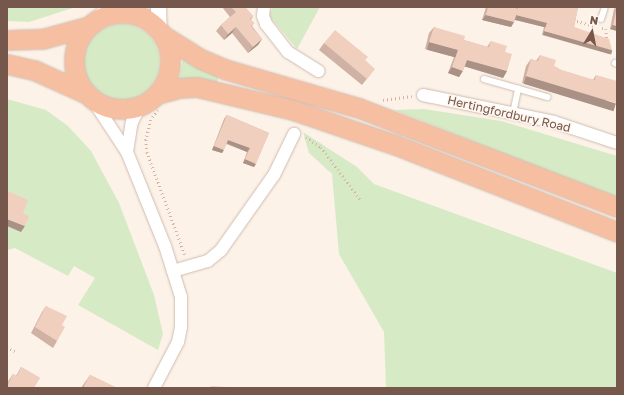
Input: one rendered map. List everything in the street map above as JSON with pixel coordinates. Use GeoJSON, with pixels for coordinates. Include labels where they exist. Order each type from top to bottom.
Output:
{"type":"FeatureCollection","features":[{"type":"Feature","properties":{"kind":"highway"},"geometry":{"type":"LineString","coordinates":[[7,40],[42,39],[90,24],[107,14],[122,12],[136,14],[201,59],[224,69],[359,108],[617,207]]}},
{"type":"Feature","properties":{"kind":"highway"},"geometry":{"type":"LineString","coordinates":[[88,96],[76,77],[73,60],[75,48],[90,24]]}},
{"type":"Feature","properties":{"kind":"highway"},"geometry":{"type":"LineString","coordinates":[[158,101],[167,78],[170,60],[162,33]]}},
{"type":"Feature","properties":{"kind":"highway"},"geometry":{"type":"LineString","coordinates":[[7,64],[34,70],[115,109],[140,106],[158,101],[179,88],[197,87],[292,110],[393,144],[617,232]]}},
{"type":"Feature","properties":{"kind":"street"},"geometry":{"type":"LineString","coordinates":[[90,24],[111,7]]}},
{"type":"Feature","properties":{"kind":"street"},"geometry":{"type":"LineString","coordinates":[[158,7],[162,33]]}},
{"type":"Feature","properties":{"kind":"street"},"geometry":{"type":"LineString","coordinates":[[264,7],[263,16],[266,24],[288,52],[320,71]]}},
{"type":"Feature","properties":{"kind":"street","name":"Hertingfordbury Road"},"geometry":{"type":"LineString","coordinates":[[423,95],[554,122],[617,143]]}},
{"type":"Feature","properties":{"kind":"street"},"geometry":{"type":"LineString","coordinates":[[88,96],[127,152],[173,271],[181,297],[181,327],[178,342],[154,388]]}},
{"type":"Feature","properties":{"kind":"street"},"geometry":{"type":"LineString","coordinates":[[127,152],[132,122],[140,106]]}},
{"type":"Feature","properties":{"kind":"street"},"geometry":{"type":"LineString","coordinates":[[173,271],[208,261],[221,250],[274,175],[294,134]]}},
{"type":"Feature","properties":{"kind":"lane"},"geometry":{"type":"LineString","coordinates":[[601,19],[604,7]]}},
{"type":"Feature","properties":{"kind":"lane"},"geometry":{"type":"LineString","coordinates":[[484,78],[547,97]]}},
{"type":"Feature","properties":{"kind":"lane"},"geometry":{"type":"LineString","coordinates":[[513,113],[518,89]]}},
{"type":"Feature","properties":{"kind":"path"},"geometry":{"type":"LineString","coordinates":[[568,19],[606,29],[610,58],[616,64]]}},
{"type":"Feature","properties":{"kind":"path"},"geometry":{"type":"LineString","coordinates":[[383,100],[423,95]]}},
{"type":"Feature","properties":{"kind":"path"},"geometry":{"type":"LineString","coordinates":[[158,101],[146,140],[147,152],[187,261]]}},
{"type":"Feature","properties":{"kind":"path"},"geometry":{"type":"LineString","coordinates":[[294,134],[309,138],[321,147],[360,199]]}},
{"type":"Feature","properties":{"kind":"path"},"geometry":{"type":"LineString","coordinates":[[7,347],[15,351]]}},
{"type":"Feature","properties":{"kind":"green space"},"geometry":{"type":"Polygon","coordinates":[[[7,7],[76,7],[29,22],[7,21],[7,7]]]}},
{"type":"Feature","properties":{"kind":"green space"},"geometry":{"type":"Polygon","coordinates":[[[273,7],[320,7],[297,49],[269,16],[273,7]]]}},
{"type":"Feature","properties":{"kind":"green space"},"geometry":{"type":"Polygon","coordinates":[[[115,24],[129,24],[143,30],[154,41],[160,55],[160,69],[157,77],[149,89],[143,94],[129,100],[115,100],[101,94],[90,83],[84,69],[84,55],[90,41],[101,30],[115,24]]]}},
{"type":"Feature","properties":{"kind":"green space"},"geometry":{"type":"Polygon","coordinates":[[[183,58],[219,75],[217,83],[178,86],[183,58]]]}},
{"type":"Feature","properties":{"kind":"green space"},"geometry":{"type":"Polygon","coordinates":[[[7,99],[46,110],[68,126],[91,151],[119,203],[154,295],[163,334],[158,350],[78,305],[95,278],[74,266],[68,276],[15,248],[7,250],[7,99]]]}},
{"type":"Feature","properties":{"kind":"green space"},"geometry":{"type":"Polygon","coordinates":[[[424,109],[501,121],[617,156],[617,199],[394,110],[424,109]]]}},
{"type":"Feature","properties":{"kind":"green space"},"geometry":{"type":"Polygon","coordinates":[[[303,132],[357,167],[374,184],[617,273],[617,388],[386,388],[384,332],[339,254],[332,174],[309,153],[303,132]]]}},
{"type":"Feature","properties":{"kind":"building"},"geometry":{"type":"Polygon","coordinates":[[[231,7],[245,7],[253,16],[250,19],[254,23],[251,26],[262,39],[253,47],[236,27],[228,34],[221,25],[236,12],[231,7]]]}},
{"type":"Feature","properties":{"kind":"building"},"geometry":{"type":"Polygon","coordinates":[[[488,7],[508,7],[518,9],[514,22],[486,15],[488,7]]]}},
{"type":"Feature","properties":{"kind":"building"},"geometry":{"type":"Polygon","coordinates":[[[518,7],[578,7],[574,27],[609,39],[612,50],[544,31],[547,23],[516,15],[518,7]]]}},
{"type":"Feature","properties":{"kind":"building"},"geometry":{"type":"Polygon","coordinates":[[[617,7],[617,26],[613,25],[617,7]]]}},
{"type":"Feature","properties":{"kind":"building"},"geometry":{"type":"Polygon","coordinates":[[[434,27],[465,36],[464,40],[489,47],[491,41],[507,46],[505,52],[512,54],[507,71],[467,60],[463,71],[452,67],[458,50],[429,42],[434,27]]]}},
{"type":"Feature","properties":{"kind":"building"},"geometry":{"type":"Polygon","coordinates":[[[335,30],[368,57],[365,60],[375,69],[367,79],[324,43],[335,30]]]}},
{"type":"Feature","properties":{"kind":"building"},"geometry":{"type":"Polygon","coordinates":[[[540,55],[556,60],[554,66],[561,70],[595,80],[596,75],[617,81],[616,103],[526,76],[531,59],[538,61],[540,55]]]}},
{"type":"Feature","properties":{"kind":"building"},"geometry":{"type":"Polygon","coordinates":[[[227,115],[269,133],[256,164],[245,159],[250,148],[228,140],[224,150],[214,146],[227,115]]]}},
{"type":"Feature","properties":{"kind":"building"},"geometry":{"type":"Polygon","coordinates":[[[8,191],[28,200],[23,213],[29,216],[25,226],[7,219],[8,191]]]}},
{"type":"Feature","properties":{"kind":"building"},"geometry":{"type":"Polygon","coordinates":[[[46,306],[67,316],[62,325],[65,327],[57,341],[35,327],[46,306]]]}},
{"type":"Feature","properties":{"kind":"building"},"geometry":{"type":"Polygon","coordinates":[[[21,367],[40,378],[34,388],[7,388],[13,374],[17,376],[21,367]]]}},
{"type":"Feature","properties":{"kind":"building"},"geometry":{"type":"Polygon","coordinates":[[[90,375],[117,388],[83,388],[90,375]]]}},
{"type":"Feature","properties":{"kind":"building"},"geometry":{"type":"Polygon","coordinates":[[[211,386],[242,388],[211,388],[211,386]]]}}]}
